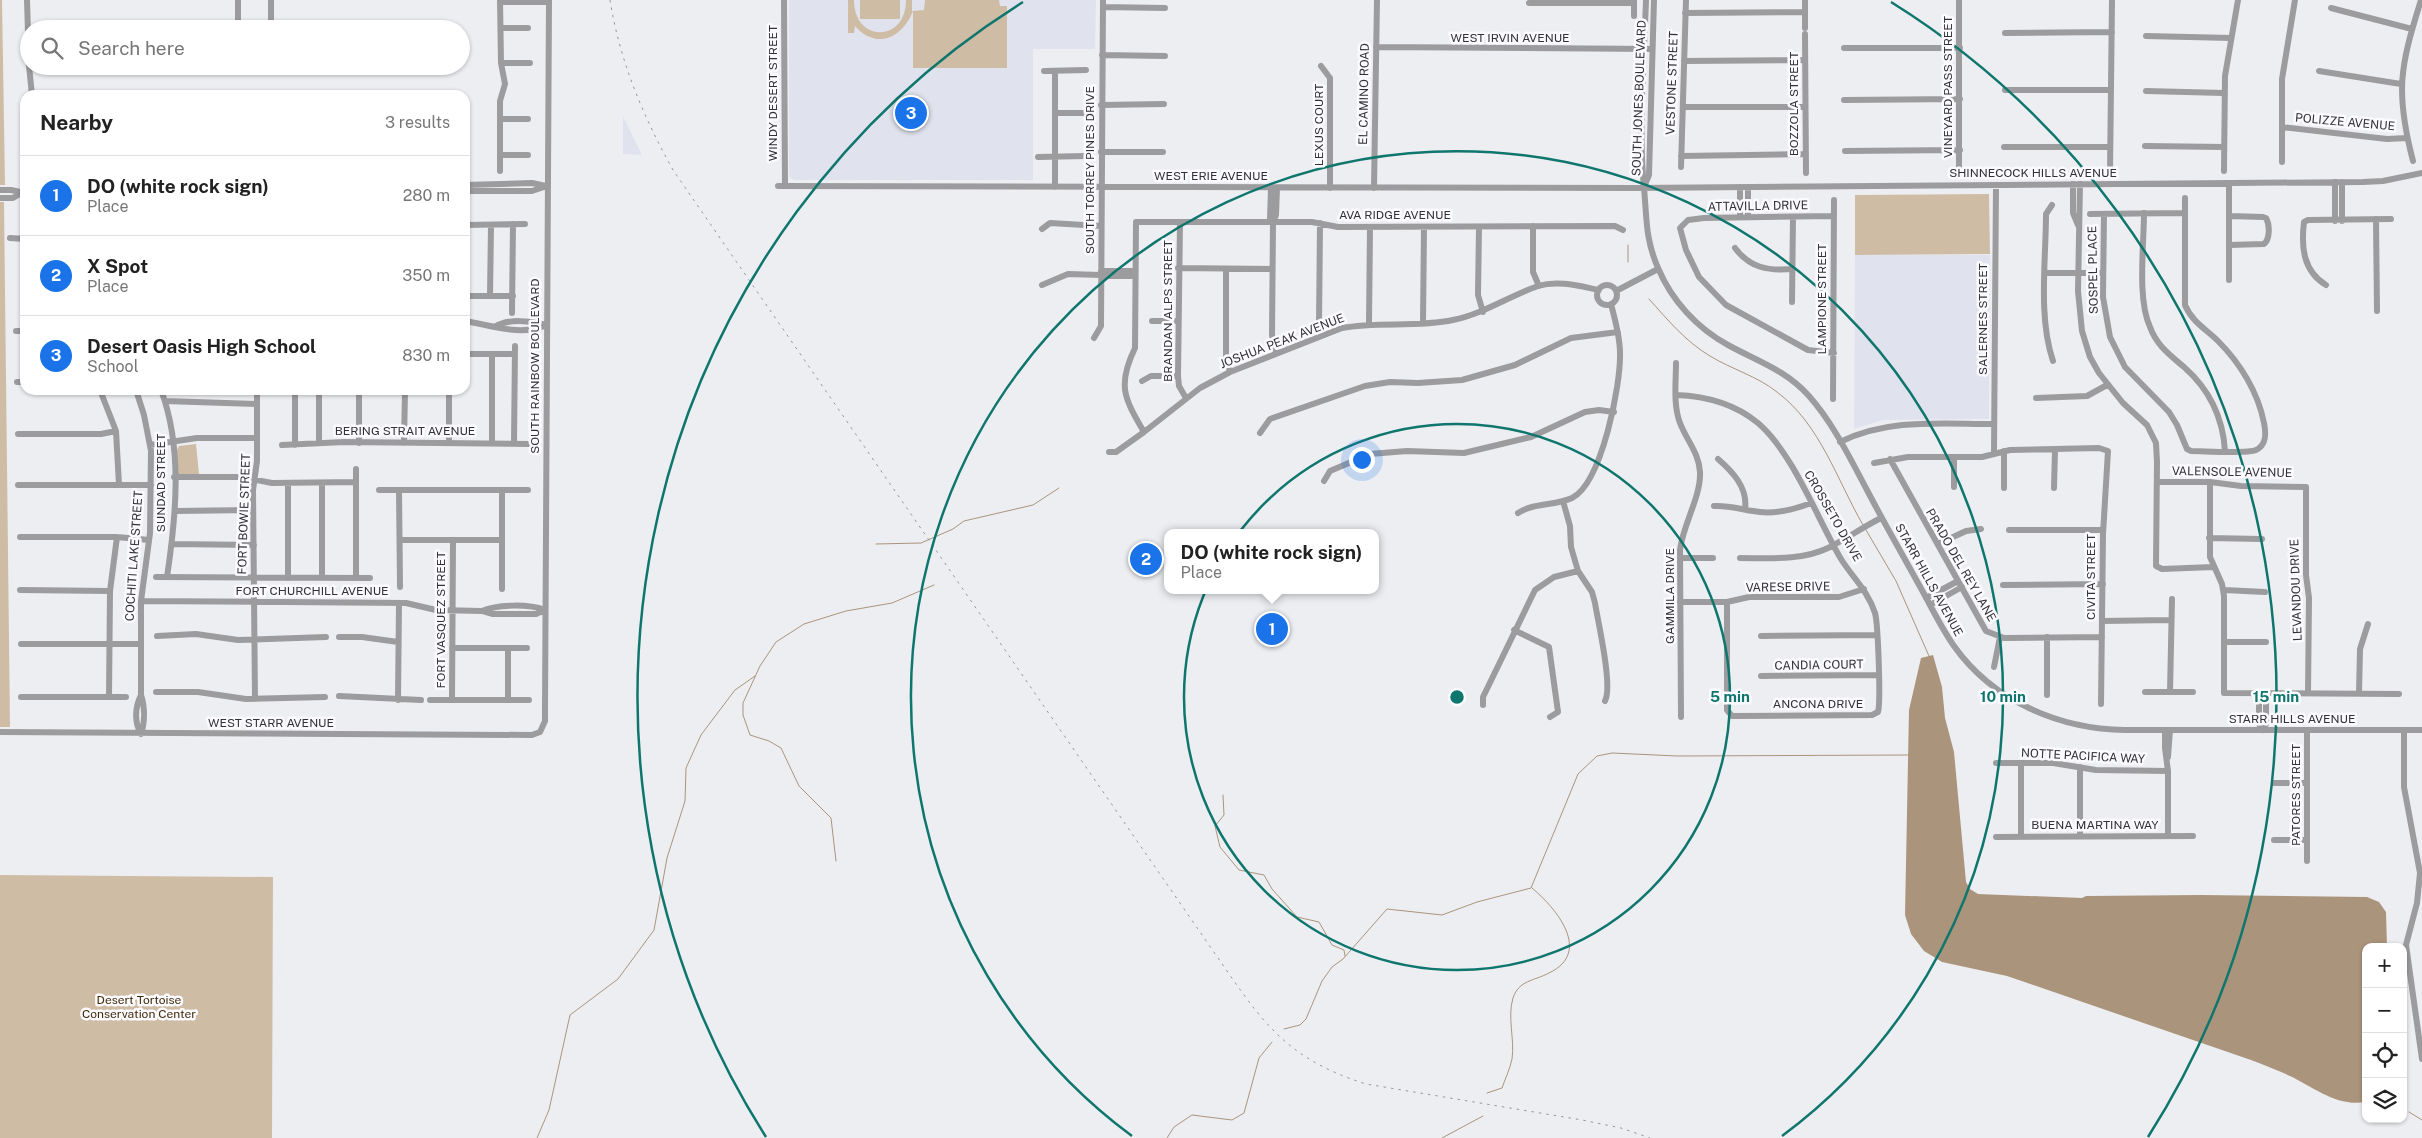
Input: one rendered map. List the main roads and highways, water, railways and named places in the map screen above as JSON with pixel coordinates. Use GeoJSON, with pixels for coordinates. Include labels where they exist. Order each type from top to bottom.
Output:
{"type":"FeatureCollection","features":[{"type":"Feature","properties":{"kind":"waterway"},"geometry":{"type":"LineString","coordinates":[[1628,245],[1628,262]]}},
{"type":"Feature","properties":{"kind":"waterway"},"geometry":{"type":"LineString","coordinates":[[1649,299],[1677,330],[1701,350],[1718,361],[1761,381],[1792,405],[1816,436],[1863,525]]}},
{"type":"Feature","properties":{"kind":"waterway"},"geometry":{"type":"LineString","coordinates":[[876,544],[921,543],[953,529],[964,521],[1033,505],[1059,488]]}},
{"type":"Feature","properties":{"kind":"waterway"},"geometry":{"type":"LineString","coordinates":[[1866,530],[1896,581],[1929,656]]}},
{"type":"Feature","properties":{"kind":"waterway"},"geometry":{"type":"LineString","coordinates":[[836,861],[831,818],[799,786],[781,748],[769,741],[750,735],[743,715],[743,703],[760,666],[776,642],[804,624],[846,611],[892,603],[934,585]]}},
{"type":"Feature","properties":{"kind":"waterway"},"geometry":{"type":"LineString","coordinates":[[537,1138],[549,1110],[570,1015],[618,979],[654,930],[667,858],[685,801],[686,768],[701,735],[735,690],[755,676]]}},
{"type":"Feature","properties":{"kind":"waterway"},"geometry":{"type":"LineString","coordinates":[[1284,1029],[1300,1025],[1306,1019],[1322,981],[1332,967],[1343,959],[1387,909],[1442,915],[1477,902],[1531,888],[1578,774],[1597,756],[1612,753],[1677,756],[1910,755]]}},
{"type":"Feature","properties":{"kind":"waterway"},"geometry":{"type":"LineString","coordinates":[[1223,795],[1224,815],[1215,826],[1220,847],[1239,870],[1264,875],[1272,889],[1297,917],[1319,922],[1332,945],[1344,950],[1345,956]]}},
{"type":"Feature","properties":{"kind":"waterway"},"geometry":{"type":"LineString","coordinates":[[1487,1093],[1502,1088],[1511,1063],[1513,1052],[1511,1005],[1516,992],[1523,984],[1549,973],[1562,964],[1568,954],[1569,942],[1560,918],[1532,888]]}},
{"type":"Feature","properties":{"kind":"waterway"},"geometry":{"type":"LineString","coordinates":[[1167,1138],[1174,1127],[1192,1115],[1232,1120],[1244,1113],[1259,1058],[1272,1042]]}},
{"type":"Feature","properties":{"kind":"waterway"},"geometry":{"type":"LineString","coordinates":[[2409,1112],[2422,1120]]}},
{"type":"Feature","properties":{"kind":"waterway"},"geometry":{"type":"LineString","coordinates":[[1442,1138],[1483,1116]]}},
{"type":"Feature","properties":{"kind":"railway"},"geometry":{"type":"LineString","coordinates":[[610,0],[626,67],[652,129],[673,170],[1226,970],[1274,1031],[1291,1047],[1312,1061],[1366,1084],[1582,1120],[1621,1128],[1650,1138]]}},
{"type":"Feature","properties":{"kind":"place","name":"Desert Oasis High School"},"geometry":{"type":"Point","coordinates":[911,113]}},
{"type":"Feature","properties":{"kind":"place","name":"X Spot"},"geometry":{"type":"Point","coordinates":[1146,559]}},
{"type":"Feature","properties":{"kind":"place","name":"DO (white rock sign)"},"geometry":{"type":"Point","coordinates":[1272,629]}},
{"type":"Feature","properties":{"kind":"park label","name":"Desert Tortoise Conservation Center"},"geometry":{"type":"Point","coordinates":[139,1007]}}]}
